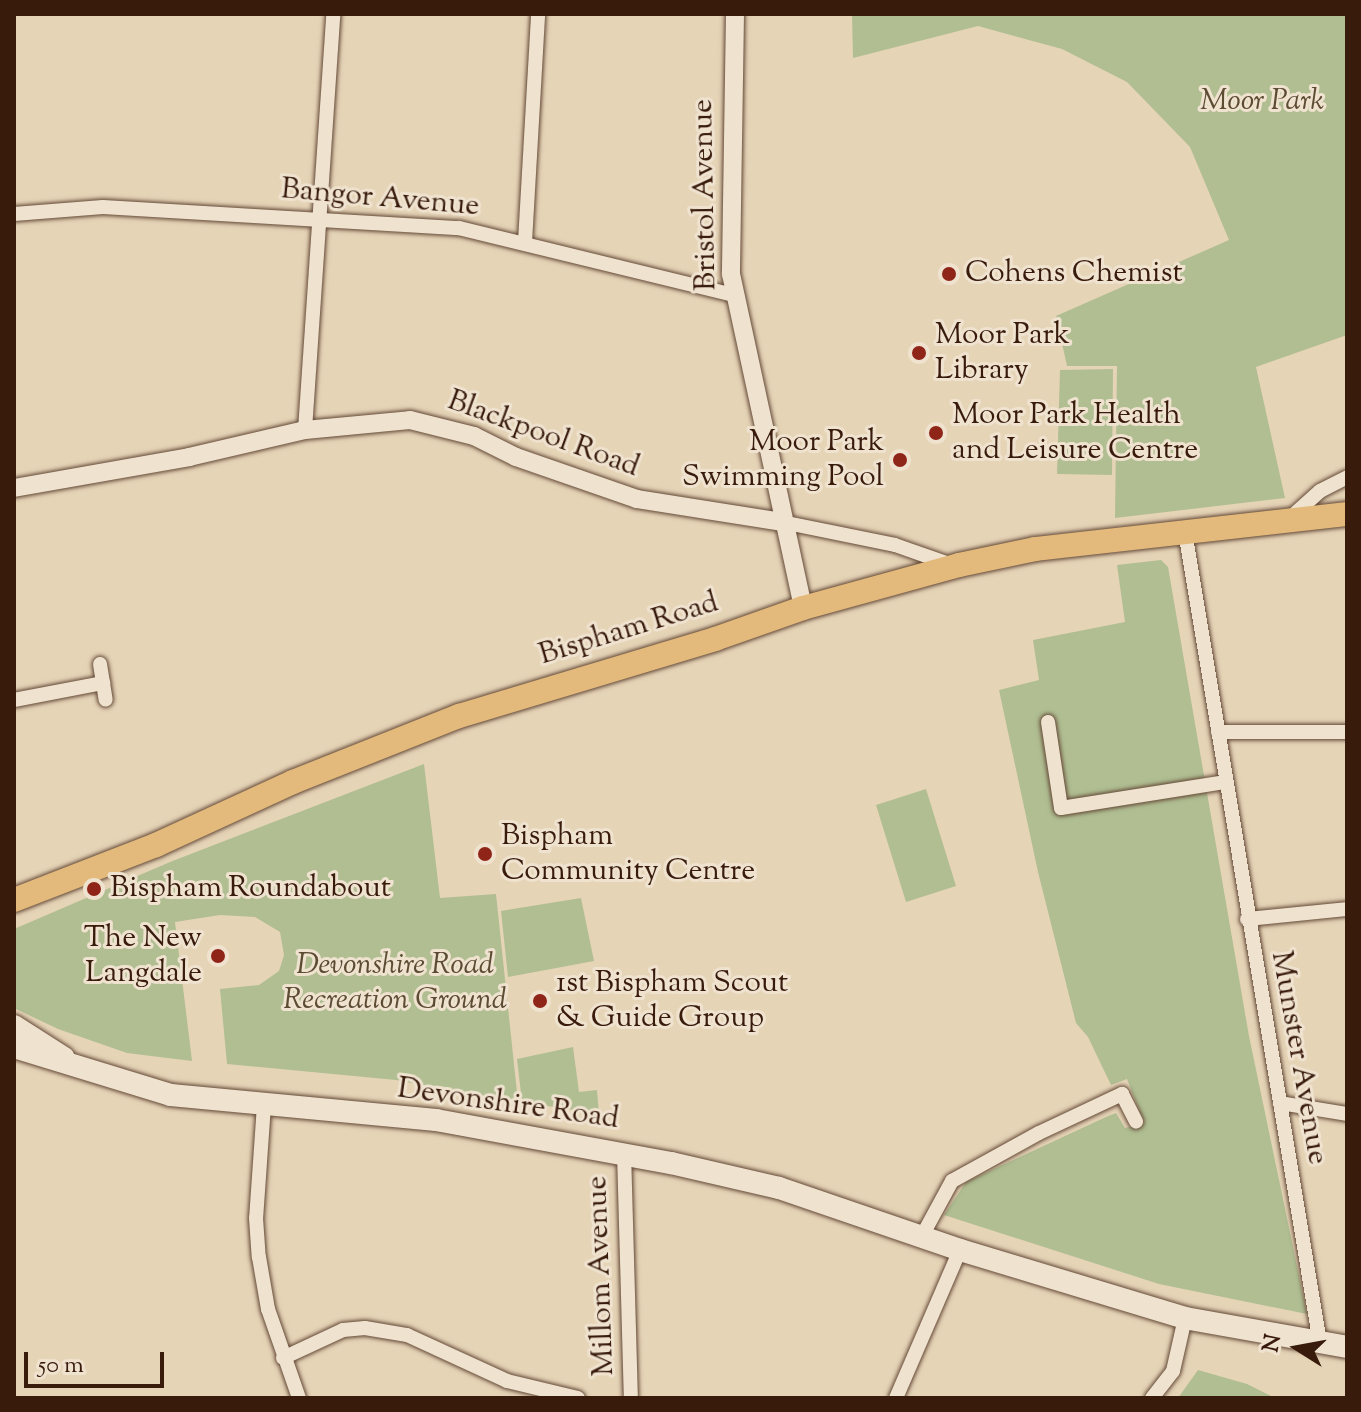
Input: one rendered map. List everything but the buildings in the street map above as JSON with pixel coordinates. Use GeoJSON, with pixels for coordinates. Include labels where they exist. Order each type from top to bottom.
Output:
{"type":"FeatureCollection","features":[{"type":"Feature","properties":{"kind":"main road","name":"Bispham Road"},"geometry":{"type":"LineString","coordinates":[[14,900],[156,845],[293,782],[459,716],[715,639],[803,608],[1035,549],[1347,514]]}},
{"type":"Feature","properties":{"kind":"main road","name":"Devonshire Road"},"geometry":{"type":"LineString","coordinates":[[14,1026],[78,1068]]}},
{"type":"Feature","properties":{"kind":"main road","name":"Devonshire Road"},"geometry":{"type":"LineString","coordinates":[[14,1047],[171,1095],[436,1120],[624,1152],[779,1188],[960,1250],[1185,1318],[1347,1347]]}},
{"type":"Feature","properties":{"kind":"street"},"geometry":{"type":"LineString","coordinates":[[305,430],[333,14]]}},
{"type":"Feature","properties":{"kind":"street"},"geometry":{"type":"LineString","coordinates":[[525,242],[538,14]]}},
{"type":"Feature","properties":{"kind":"street","name":"Bristol Avenue"},"geometry":{"type":"LineString","coordinates":[[735,14],[729,252],[734,295],[803,608]]}},
{"type":"Feature","properties":{"kind":"street","name":"Bangor Avenue"},"geometry":{"type":"LineString","coordinates":[[14,214],[103,207],[459,228],[525,242],[591,263],[734,295]]}},
{"type":"Feature","properties":{"kind":"street","name":"Blackpool Road"},"geometry":{"type":"LineString","coordinates":[[14,488],[189,457],[305,430],[410,420],[448,426],[516,457],[637,499],[782,522],[895,545],[955,567]]}},
{"type":"Feature","properties":{"kind":"street"},"geometry":{"type":"LineString","coordinates":[[1289,519],[1320,491],[1347,477]]}},
{"type":"Feature","properties":{"kind":"street","name":"Munster Avenue"},"geometry":{"type":"LineString","coordinates":[[1185,531],[1247,919],[1320,1343]]}},
{"type":"Feature","properties":{"kind":"street"},"geometry":{"type":"LineString","coordinates":[[100,664],[106,700]]}},
{"type":"Feature","properties":{"kind":"street"},"geometry":{"type":"LineString","coordinates":[[14,700],[103,683]]}},
{"type":"Feature","properties":{"kind":"street"},"geometry":{"type":"LineString","coordinates":[[1048,722],[1061,808],[1226,782]]}},
{"type":"Feature","properties":{"kind":"street"},"geometry":{"type":"LineString","coordinates":[[1218,732],[1347,732]]}},
{"type":"Feature","properties":{"kind":"street"},"geometry":{"type":"LineString","coordinates":[[1247,919],[1347,909]]}},
{"type":"Feature","properties":{"kind":"street"},"geometry":{"type":"LineString","coordinates":[[922,1236],[952,1181],[1039,1133],[1122,1094],[1136,1122]]}},
{"type":"Feature","properties":{"kind":"street"},"geometry":{"type":"LineString","coordinates":[[1280,1103],[1347,1114]]}},
{"type":"Feature","properties":{"kind":"street"},"geometry":{"type":"LineString","coordinates":[[264,1105],[257,1206],[259,1257],[268,1309],[299,1398]]}},
{"type":"Feature","properties":{"kind":"street","name":"Millom Avenue"},"geometry":{"type":"LineString","coordinates":[[624,1152],[631,1398]]}},
{"type":"Feature","properties":{"kind":"street"},"geometry":{"type":"LineString","coordinates":[[896,1398],[960,1250]]}},
{"type":"Feature","properties":{"kind":"street"},"geometry":{"type":"LineString","coordinates":[[1152,1398],[1173,1371],[1185,1318]]}},
{"type":"Feature","properties":{"kind":"street"},"geometry":{"type":"LineString","coordinates":[[283,1358],[343,1330],[365,1328],[407,1335],[507,1381],[578,1398]]}},
{"type":"Feature","properties":{"kind":"green space","name":"Moor Park"},"geometry":{"type":"Polygon","coordinates":[[[852,14],[1347,14],[1347,335],[1256,367],[1285,498],[1115,518],[1117,366],[1067,366],[1056,316],[1229,240],[1190,147],[1127,82],[1062,49],[978,26],[853,58],[852,14]]]}},
{"type":"Feature","properties":{"kind":"green space"},"geometry":{"type":"Polygon","coordinates":[[[1113,369],[1112,475],[1057,474],[1060,370],[1113,369]]]}},
{"type":"Feature","properties":{"kind":"green space"},"geometry":{"type":"Polygon","coordinates":[[[1161,560],[1168,567],[1249,1036],[1307,1314],[1159,1284],[944,1215],[966,1182],[1106,1117],[1116,1113],[1125,1128],[1144,1123],[1127,1079],[1111,1085],[1088,1037],[1076,1023],[1038,872],[999,690],[1039,680],[1033,640],[1125,622],[1117,565],[1161,560]]]}},
{"type":"Feature","properties":{"kind":"green space","name":"Devonshire Road Recreation Ground"},"geometry":{"type":"Polygon","coordinates":[[[424,764],[440,898],[496,894],[518,1102],[396,1080],[227,1064],[220,989],[259,985],[279,971],[284,955],[280,932],[255,917],[220,915],[175,922],[192,1061],[127,1053],[58,1029],[14,1008],[14,929],[170,862],[424,764]]]}},
{"type":"Feature","properties":{"kind":"green space"},"geometry":{"type":"Polygon","coordinates":[[[926,789],[956,886],[906,902],[876,805],[926,789]]]}},
{"type":"Feature","properties":{"kind":"green space"},"geometry":{"type":"Polygon","coordinates":[[[581,898],[594,961],[508,977],[501,911],[581,898]]]}},
{"type":"Feature","properties":{"kind":"green space"},"geometry":{"type":"Polygon","coordinates":[[[573,1047],[579,1092],[597,1090],[599,1114],[522,1102],[517,1059],[573,1047]]]}},
{"type":"Feature","properties":{"kind":"green space"},"geometry":{"type":"Polygon","coordinates":[[[1198,1370],[1247,1384],[1275,1398],[1178,1398],[1198,1370]]]}},
{"type":"Feature","properties":{"kind":"place","name":"Cohens Chemist"},"geometry":{"type":"Point","coordinates":[949,274]}},
{"type":"Feature","properties":{"kind":"place","name":"Moor Park Library"},"geometry":{"type":"Point","coordinates":[919,353]}},
{"type":"Feature","properties":{"kind":"place","name":"Moor Park Health and Leisure Centre"},"geometry":{"type":"Point","coordinates":[936,433]}},
{"type":"Feature","properties":{"kind":"place","name":"Moor Park Swimming Pool"},"geometry":{"type":"Point","coordinates":[900,460]}},
{"type":"Feature","properties":{"kind":"place","name":"Bispham Community Centre"},"geometry":{"type":"Point","coordinates":[485,854]}},
{"type":"Feature","properties":{"kind":"place","name":"Bispham Roundabout"},"geometry":{"type":"Point","coordinates":[94,889]}},
{"type":"Feature","properties":{"kind":"place","name":"The New Langdale"},"geometry":{"type":"Point","coordinates":[218,956]}},
{"type":"Feature","properties":{"kind":"place","name":"1st Bispham Scout & Guide Group"},"geometry":{"type":"Point","coordinates":[540,1001]}}]}
